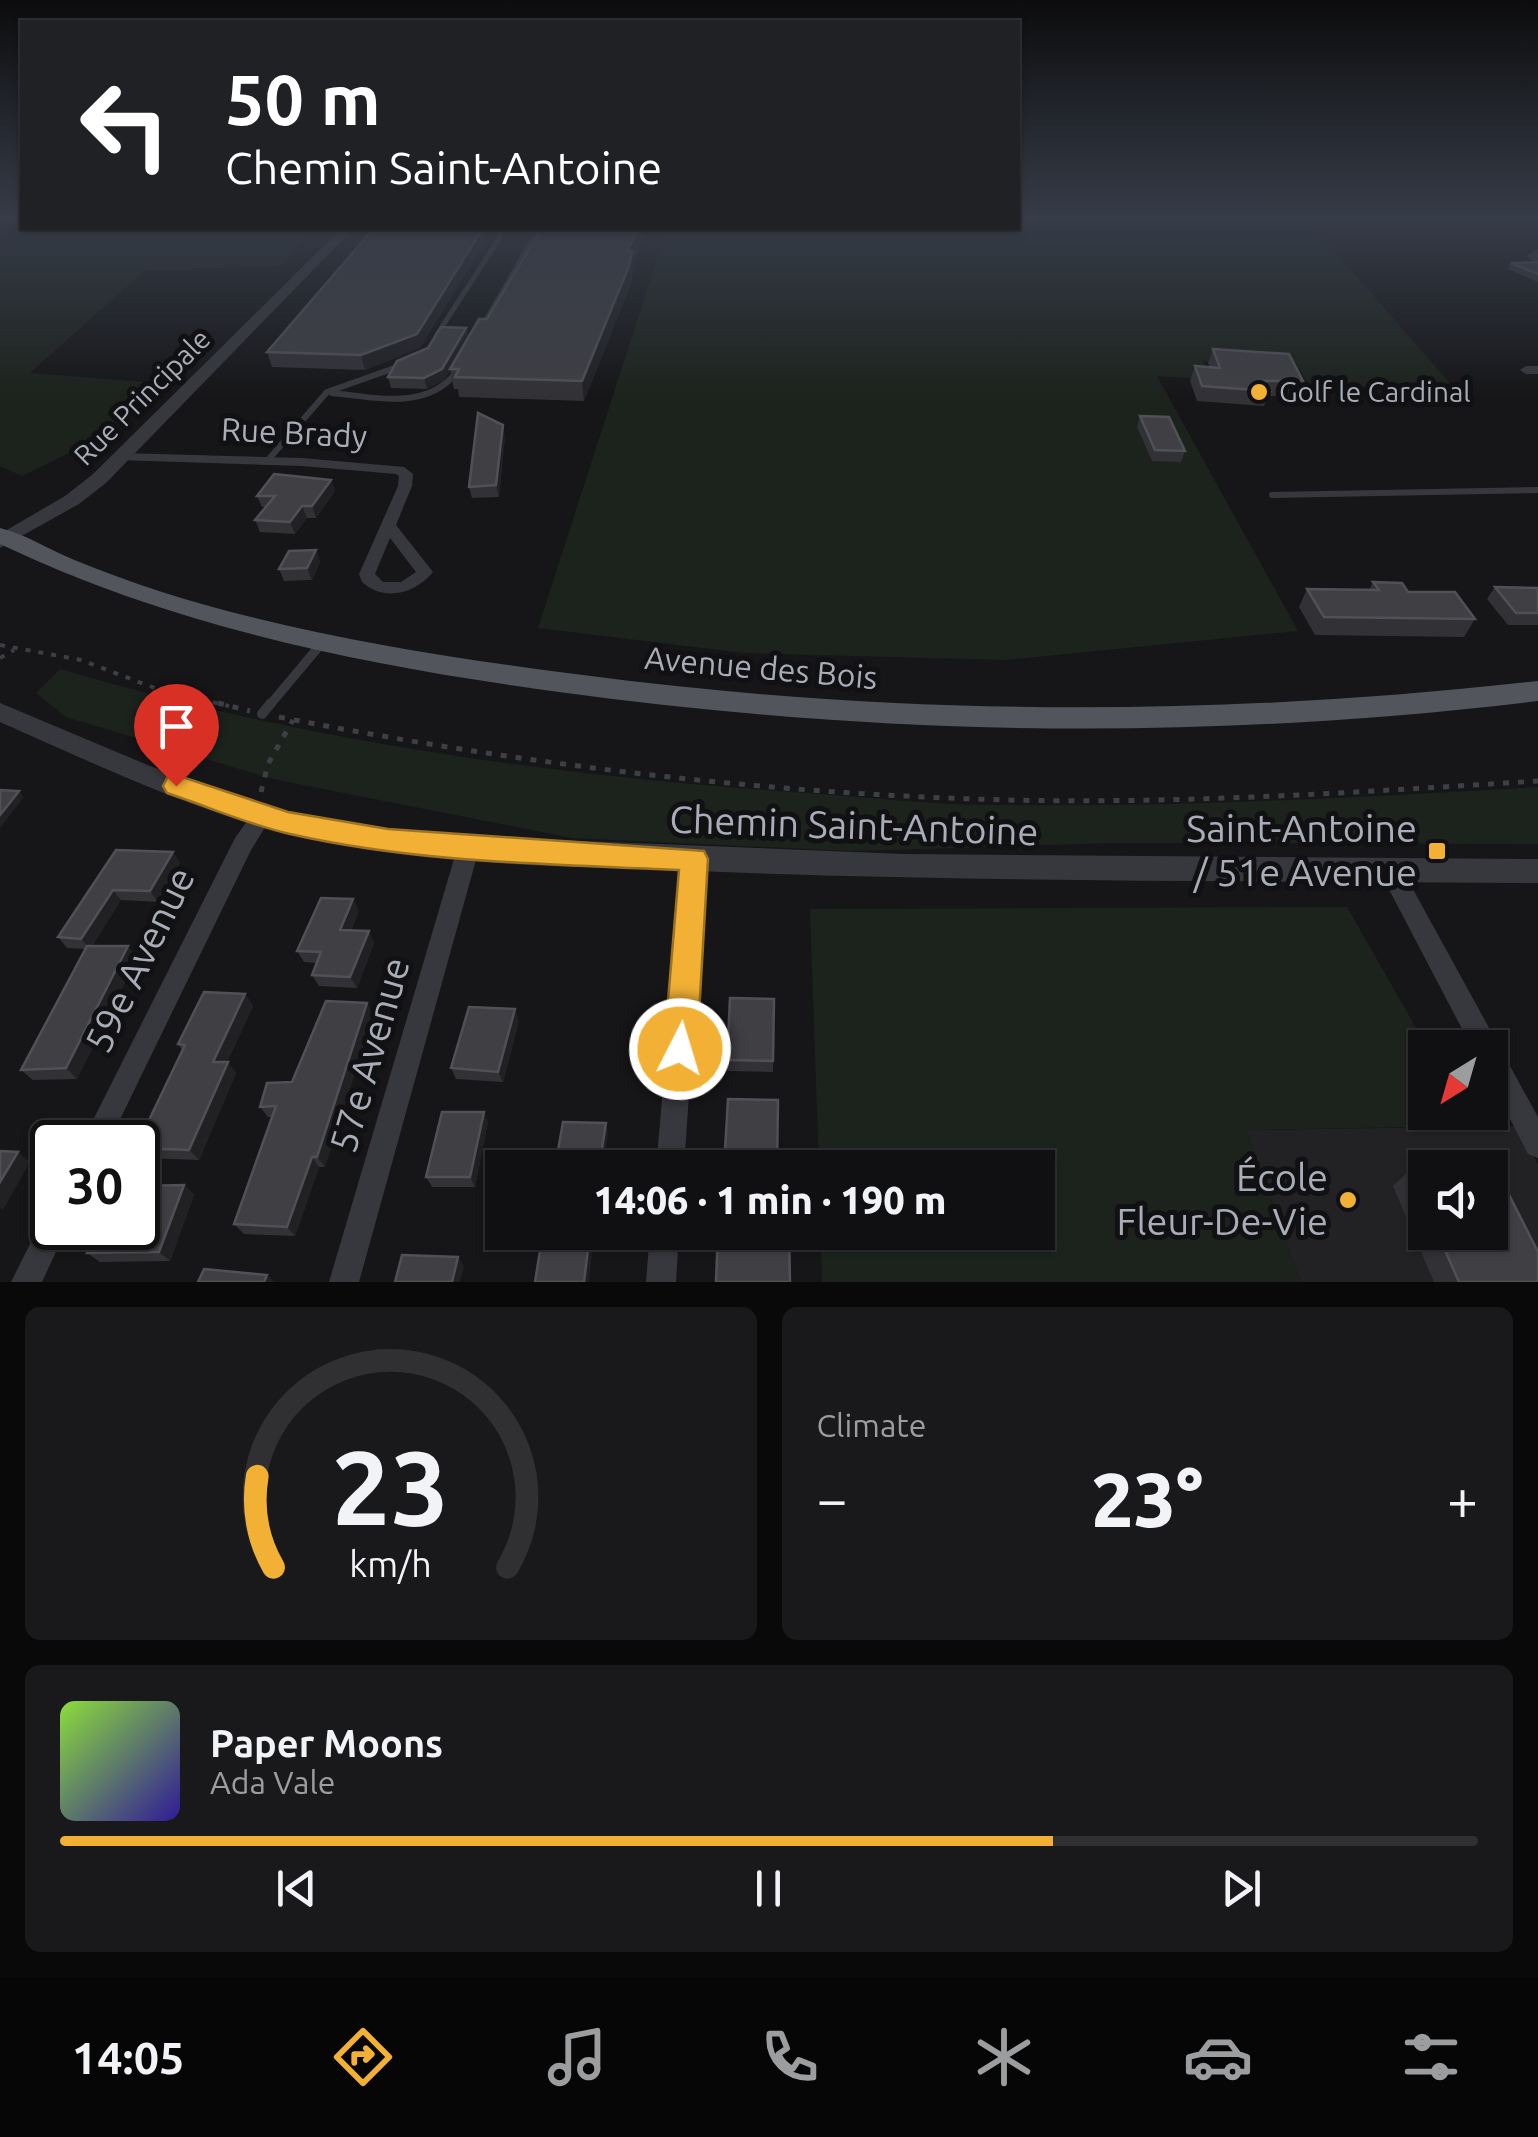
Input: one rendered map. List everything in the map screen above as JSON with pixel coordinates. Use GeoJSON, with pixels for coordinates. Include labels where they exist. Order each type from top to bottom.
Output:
{"type":"FeatureCollection","features":[{"type":"Feature","properties":{"kind":"main road","name":"Avenue des Bois"},"geometry":{"type":"LineString","coordinates":[[2,538],[173,603],[321,644],[672,698],[944,717],[1144,718],[1291,714],[1538,691]]}},
{"type":"Feature","properties":{"kind":"street","name":"Rue Principale"},"geometry":{"type":"LineString","coordinates":[[2,538],[72,500],[123,457],[299,278]]}},
{"type":"Feature","properties":{"kind":"street","name":"Rue Brady"},"geometry":{"type":"LineString","coordinates":[[123,457],[268,460],[388,468],[403,472],[405,486],[389,527]]}},
{"type":"Feature","properties":{"kind":"street","name":"Chemin Saint-Antoine"},"geometry":{"type":"LineString","coordinates":[[0,712],[176,786],[262,816],[388,840],[468,849],[1012,869],[1538,872]]}},
{"type":"Feature","properties":{"kind":"street","name":"59e Avenue"},"geometry":{"type":"LineString","coordinates":[[106,1120],[243,844],[262,816]]}},
{"type":"Feature","properties":{"kind":"street","name":"57e Avenue"},"geometry":{"type":"LineString","coordinates":[[344,1282],[468,849]]}},
{"type":"Feature","properties":{"kind":"street"},"geometry":{"type":"LineString","coordinates":[[671,1150],[694,859]]}},
{"type":"Feature","properties":{"kind":"street"},"geometry":{"type":"LineString","coordinates":[[1390,870],[1476,1030]]}},
{"type":"Feature","properties":{"kind":"street"},"geometry":{"type":"LineString","coordinates":[[1508,1088],[1538,1144]]}},
{"type":"Feature","properties":{"kind":"street"},"geometry":{"type":"LineString","coordinates":[[26,1282],[42,1250]]}},
{"type":"Feature","properties":{"kind":"street"},"geometry":{"type":"LineString","coordinates":[[660,1282],[663,1250]]}},
{"type":"Feature","properties":{"kind":"lane"},"geometry":{"type":"LineString","coordinates":[[435,337],[474,278]]}},
{"type":"Feature","properties":{"kind":"lane"},"geometry":{"type":"LineString","coordinates":[[476,338],[510,278]]}},
{"type":"Feature","properties":{"kind":"lane"},"geometry":{"type":"LineString","coordinates":[[268,460],[327,392],[412,362]]}},
{"type":"Feature","properties":{"kind":"lane"},"geometry":{"type":"LineString","coordinates":[[327,392],[422,399],[449,385],[458,370]]}},
{"type":"Feature","properties":{"kind":"lane"},"geometry":{"type":"LineString","coordinates":[[1272,494],[1538,490]]}},
{"type":"Feature","properties":{"kind":"lane"},"geometry":{"type":"LineString","coordinates":[[262,714],[321,644]]}},
{"type":"Feature","properties":{"kind":"path"},"geometry":{"type":"LineString","coordinates":[[0,644],[14,650],[80,660],[160,690],[262,714],[652,776],[907,796],[1187,800],[1538,781]]}},
{"type":"Feature","properties":{"kind":"path"},"geometry":{"type":"LineString","coordinates":[[0,658],[14,650]]}},
{"type":"Feature","properties":{"kind":"path"},"geometry":{"type":"LineString","coordinates":[[262,816],[263,779],[293,720]]}},
{"type":"Feature","properties":{"kind":"shaded area"},"geometry":{"type":"Polygon","coordinates":[[[0,278],[136,278],[30,373],[158,383],[116,430],[22,476],[0,466],[0,278]]]}},
{"type":"Feature","properties":{"kind":"shaded area","name":"Golf le Cardinal"},"geometry":{"type":"Polygon","coordinates":[[[651,278],[1358,278],[1455,389],[1308,385],[1298,367],[1203,361],[1210,379],[1157,376],[1298,631],[1006,660],[744,653],[538,628],[651,278]]]}},
{"type":"Feature","properties":{"kind":"shaded area"},"geometry":{"type":"Polygon","coordinates":[[[60,669],[243,716],[429,752],[710,786],[946,804],[1061,805],[1266,801],[1538,787],[1538,844],[1113,843],[853,851],[572,838],[273,779],[66,717],[36,693],[60,669]]]}},
{"type":"Feature","properties":{"kind":"shaded area"},"geometry":{"type":"Polygon","coordinates":[[[1347,907],[1417,1030],[1408,1030],[1408,1127],[1246,1130],[1301,1282],[822,1282],[821,1250],[1055,1250],[1055,1150],[818,1150],[810,909],[1347,907]]]}},
{"type":"Feature","properties":{"kind":"shaded area","name":"École Fleur-De-Vie"},"geometry":{"type":"Polygon","coordinates":[[[1508,1126],[1517,1126],[1538,1164],[1538,1282],[1301,1282],[1246,1130],[1508,1130],[1508,1126]]]}},
{"type":"Feature","properties":{"kind":"building"},"geometry":{"type":"Polygon","coordinates":[[[331,278],[452,278],[417,334],[361,355],[267,352],[331,278]]]}},
{"type":"Feature","properties":{"kind":"building"},"geometry":{"type":"Polygon","coordinates":[[[512,278],[624,278],[582,381],[455,377],[459,369],[450,369],[479,319],[487,319],[512,278]]]}},
{"type":"Feature","properties":{"kind":"building"},"geometry":{"type":"Polygon","coordinates":[[[441,327],[466,328],[442,369],[424,378],[388,377],[397,361],[428,348],[441,327]]]}},
{"type":"Feature","properties":{"kind":"building"},"geometry":{"type":"Polygon","coordinates":[[[1213,349],[1289,354],[1303,381],[1264,381],[1270,391],[1202,386],[1195,366],[1220,368],[1213,349]]]}},
{"type":"Feature","properties":{"kind":"building"},"geometry":{"type":"Polygon","coordinates":[[[478,413],[503,425],[496,485],[469,487],[478,413]]]}},
{"type":"Feature","properties":{"kind":"building"},"geometry":{"type":"Polygon","coordinates":[[[1140,416],[1169,417],[1185,451],[1155,450],[1140,416]]]}},
{"type":"Feature","properties":{"kind":"building"},"geometry":{"type":"Polygon","coordinates":[[[274,474],[331,480],[312,506],[302,506],[290,522],[255,520],[275,496],[257,496],[274,474]]]}},
{"type":"Feature","properties":{"kind":"building"},"geometry":{"type":"Polygon","coordinates":[[[316,550],[307,568],[279,569],[289,551],[316,550]]]}},
{"type":"Feature","properties":{"kind":"building"},"geometry":{"type":"Polygon","coordinates":[[[1373,582],[1402,583],[1408,592],[1455,592],[1475,619],[1324,617],[1307,589],[1379,590],[1373,582]]]}},
{"type":"Feature","properties":{"kind":"building"},"geometry":{"type":"Polygon","coordinates":[[[1495,587],[1538,588],[1538,613],[1516,613],[1495,587]]]}},
{"type":"Feature","properties":{"kind":"building"},"geometry":{"type":"Polygon","coordinates":[[[0,790],[19,791],[0,815],[0,790]]]}},
{"type":"Feature","properties":{"kind":"building"},"geometry":{"type":"Polygon","coordinates":[[[116,850],[173,852],[150,891],[113,890],[81,939],[58,937],[116,850]]]}},
{"type":"Feature","properties":{"kind":"building"},"geometry":{"type":"Polygon","coordinates":[[[321,898],[353,899],[340,930],[369,931],[350,977],[312,975],[321,952],[297,951],[321,898]]]}},
{"type":"Feature","properties":{"kind":"building"},"geometry":{"type":"Polygon","coordinates":[[[87,946],[128,946],[66,1068],[21,1070],[87,946]]]}},
{"type":"Feature","properties":{"kind":"building"},"geometry":{"type":"Polygon","coordinates":[[[204,992],[245,994],[213,1062],[228,1062],[189,1150],[160,1149],[160,1120],[149,1120],[185,1045],[178,1044],[204,992]]]}},
{"type":"Feature","properties":{"kind":"building"},"geometry":{"type":"Polygon","coordinates":[[[730,998],[774,999],[773,1061],[727,1060],[730,998]]]}},
{"type":"Feature","properties":{"kind":"building"},"geometry":{"type":"Polygon","coordinates":[[[326,1001],[367,1003],[317,1157],[312,1157],[287,1227],[234,1224],[276,1106],[260,1107],[267,1083],[292,1082],[326,1001]]]}},
{"type":"Feature","properties":{"kind":"building"},"geometry":{"type":"Polygon","coordinates":[[[469,1007],[515,1009],[498,1072],[451,1068],[469,1007]]]}},
{"type":"Feature","properties":{"kind":"building"},"geometry":{"type":"Polygon","coordinates":[[[728,1099],[778,1100],[777,1150],[725,1150],[728,1099]]]}},
{"type":"Feature","properties":{"kind":"building"},"geometry":{"type":"Polygon","coordinates":[[[442,1112],[484,1112],[470,1177],[426,1177],[442,1112]]]}},
{"type":"Feature","properties":{"kind":"building"},"geometry":{"type":"Polygon","coordinates":[[[563,1122],[606,1123],[602,1150],[558,1150],[563,1122]]]}},
{"type":"Feature","properties":{"kind":"building"},"geometry":{"type":"Polygon","coordinates":[[[0,1151],[18,1152],[0,1182],[0,1151]]]}},
{"type":"Feature","properties":{"kind":"building"},"geometry":{"type":"Polygon","coordinates":[[[184,1185],[160,1249],[160,1186],[184,1185]]]}},
{"type":"Feature","properties":{"kind":"building"},"geometry":{"type":"Polygon","coordinates":[[[1508,1193],[1538,1252],[1538,1282],[1459,1282],[1445,1250],[1508,1250],[1508,1193]]]}},
{"type":"Feature","properties":{"kind":"building"},"geometry":{"type":"Polygon","coordinates":[[[88,1250],[160,1250],[159,1252],[87,1253],[88,1250]]]}},
{"type":"Feature","properties":{"kind":"building"},"geometry":{"type":"Polygon","coordinates":[[[540,1250],[588,1250],[584,1282],[535,1282],[540,1250]]]}},
{"type":"Feature","properties":{"kind":"building"},"geometry":{"type":"Polygon","coordinates":[[[717,1250],[789,1250],[790,1282],[716,1282],[717,1250]]]}},
{"type":"Feature","properties":{"kind":"building"},"geometry":{"type":"Polygon","coordinates":[[[402,1255],[458,1257],[452,1282],[395,1282],[402,1255]]]}},
{"type":"Feature","properties":{"kind":"building"},"geometry":{"type":"Polygon","coordinates":[[[204,1269],[267,1275],[264,1282],[198,1282],[204,1269]]]}},
{"type":"Feature","properties":{"kind":"place","name":"Golf le Cardinal"},"geometry":{"type":"Point","coordinates":[1259,392]}},
{"type":"Feature","properties":{"kind":"place","name":"Saint-Antoine / 51e Avenue"},"geometry":{"type":"Point","coordinates":[1437,851]}},
{"type":"Feature","properties":{"kind":"place","name":"École Fleur-De-Vie"},"geometry":{"type":"Point","coordinates":[1348,1200]}},
{"type":"Feature","properties":{"kind":"route"},"geometry":{"type":"LineString","coordinates":[[176,786],[288,822],[388,840],[468,849],[694,859],[680,1049]]}}]}
